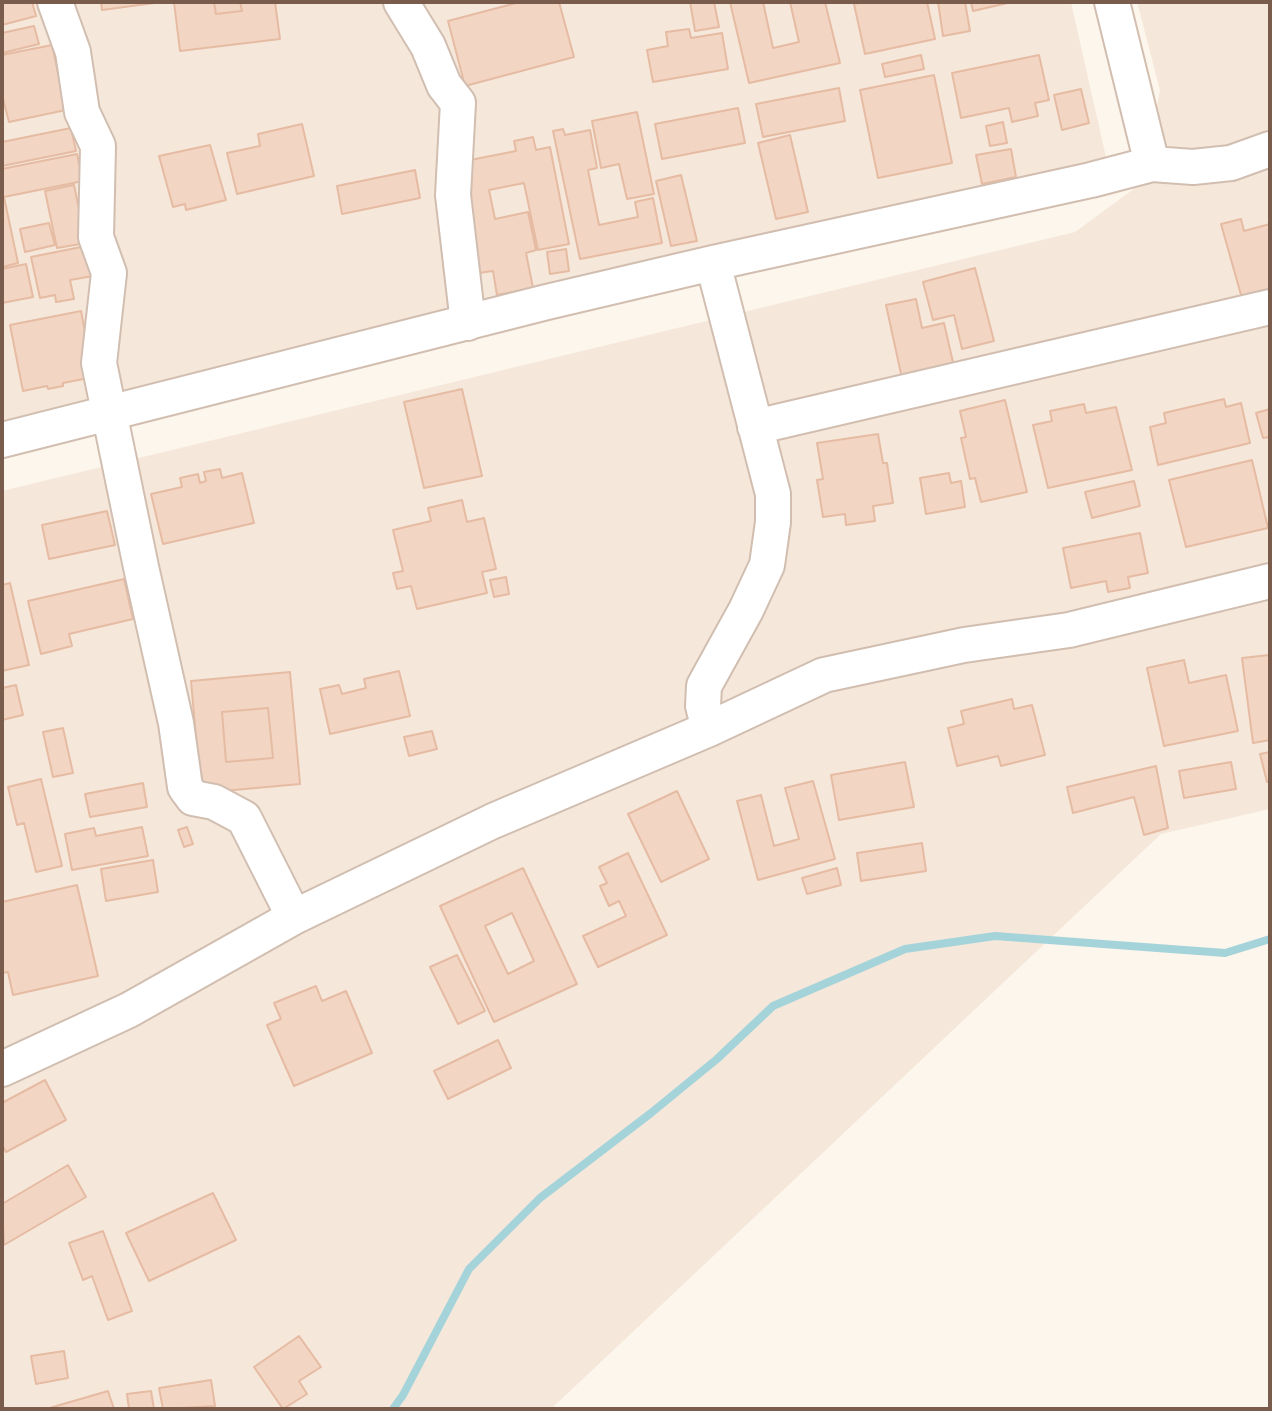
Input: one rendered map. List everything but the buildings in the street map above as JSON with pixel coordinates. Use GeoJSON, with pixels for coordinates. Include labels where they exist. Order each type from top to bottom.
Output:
{"type":"FeatureCollection","features":[{"type":"Feature","properties":{"kind":"street"},"geometry":{"type":"LineString","coordinates":[[55,2],[73,52],[82,112],[98,146],[96,237],[109,273],[99,363],[176,723],[185,787],[193,798],[214,802],[244,818],[294,917]]}},
{"type":"Feature","properties":{"kind":"street"},"geometry":{"type":"LineString","coordinates":[[401,2],[428,46],[444,85],[458,103],[453,195],[468,323]]}},
{"type":"Feature","properties":{"kind":"street"},"geometry":{"type":"LineString","coordinates":[[1112,2],[1152,164]]}},
{"type":"Feature","properties":{"kind":"street"},"geometry":{"type":"LineString","coordinates":[[2,440],[713,263],[1152,164],[1193,167],[1231,163],[1270,149]]}},
{"type":"Feature","properties":{"kind":"street"},"geometry":{"type":"LineString","coordinates":[[709,729],[703,706],[704,686],[767,565],[773,522],[773,494],[713,263]]}},
{"type":"Feature","properties":{"kind":"street"},"geometry":{"type":"LineString","coordinates":[[755,427],[1270,307]]}},
{"type":"Feature","properties":{"kind":"street"},"geometry":{"type":"LineString","coordinates":[[2,1069],[129,1010],[294,917],[493,821],[709,729],[824,675],[964,645],[1069,630],[1270,581]]}},
{"type":"Feature","properties":{"kind":"shaded area"},"geometry":{"type":"Polygon","coordinates":[[[2,2],[1071,2],[1108,166],[2,437],[2,2]]]}},
{"type":"Feature","properties":{"kind":"shaded area"},"geometry":{"type":"Polygon","coordinates":[[[1137,2],[1270,2],[1270,809],[1161,834],[551,1409],[2,1409],[2,491],[1075,232],[1142,183],[1160,90],[1137,2]]]}},
{"type":"Feature","properties":{"kind":"waterway"},"geometry":{"type":"LineString","coordinates":[[393,1409],[469,1269],[540,1198],[717,1059],[773,1006],[905,949],[995,936],[1225,953],[1270,939]]}}]}
